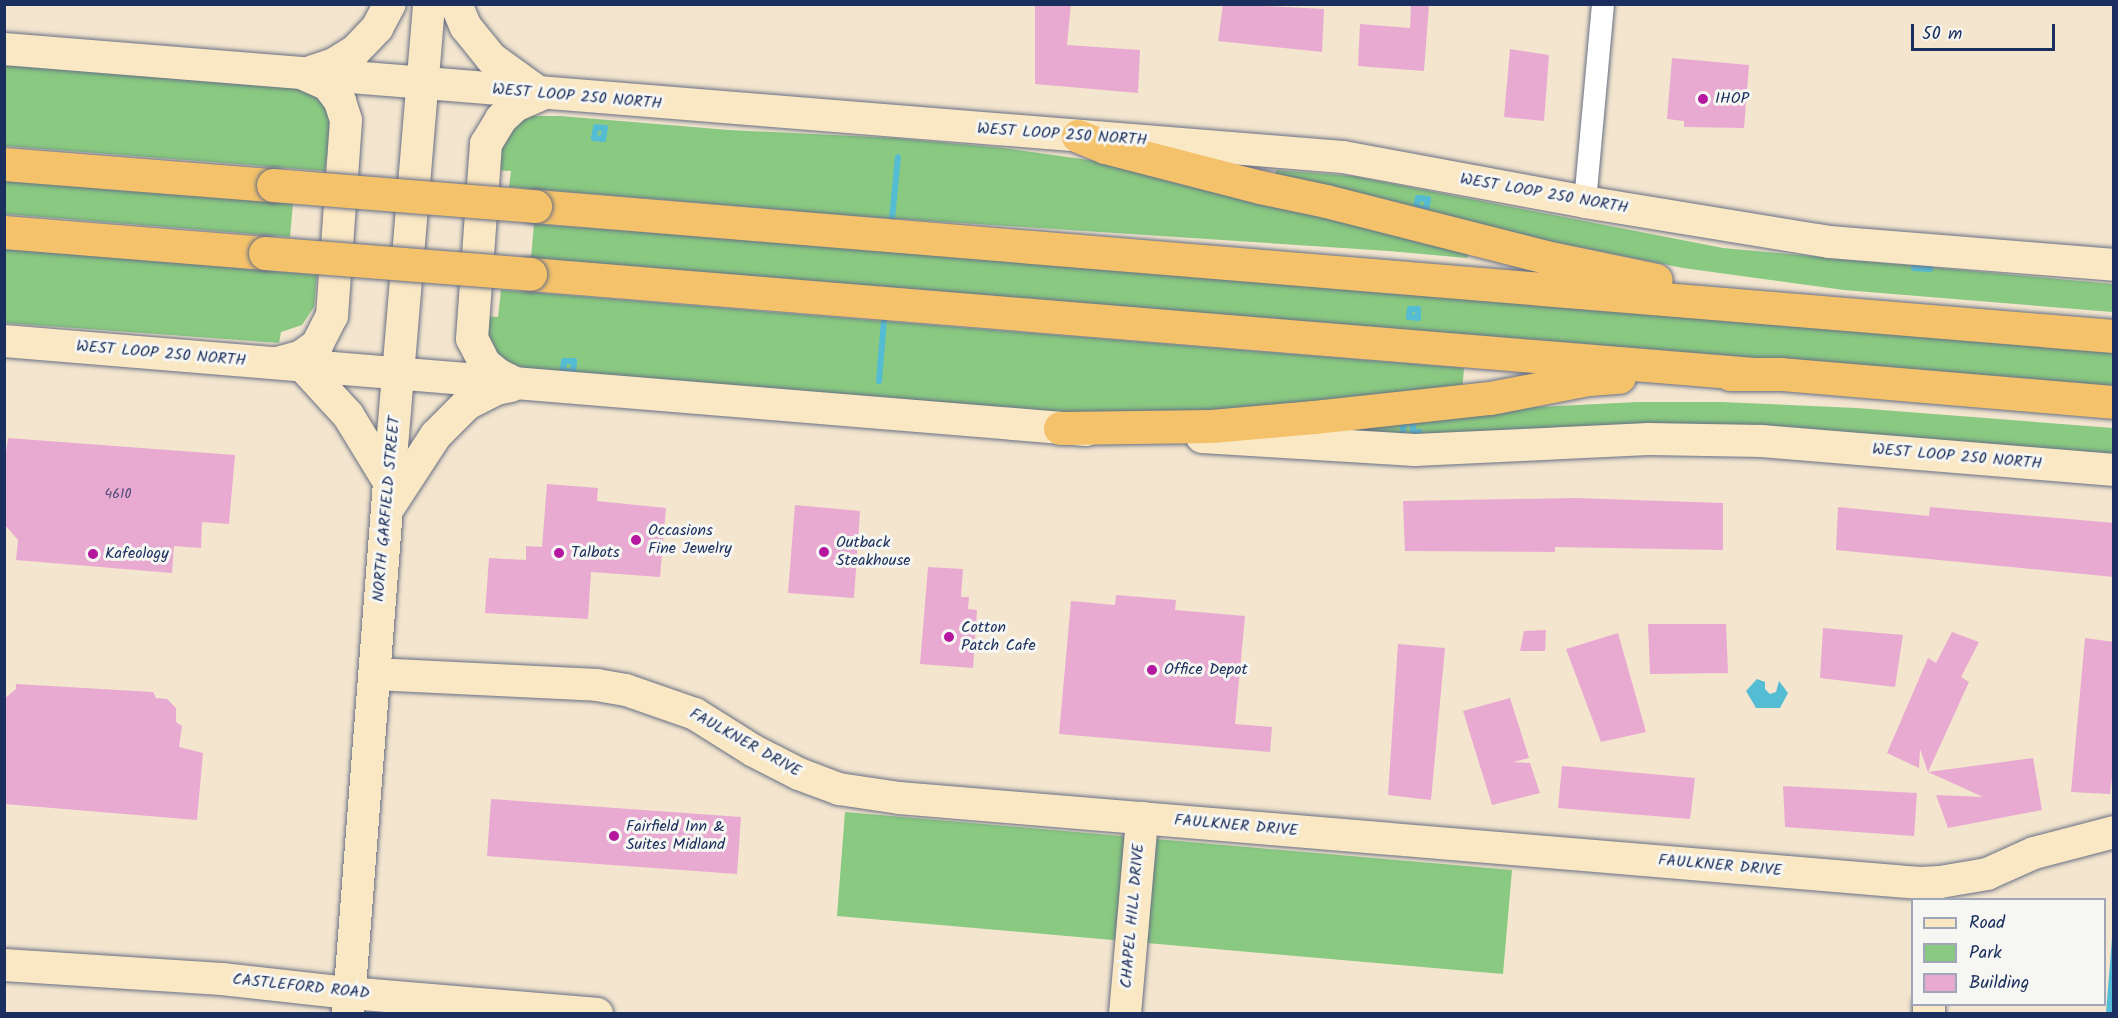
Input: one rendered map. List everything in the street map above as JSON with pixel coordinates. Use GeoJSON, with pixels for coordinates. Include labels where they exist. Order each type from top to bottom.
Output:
{"type":"FeatureCollection","features":[{"type":"Feature","properties":{"kind":"highway"},"geometry":{"type":"LineString","coordinates":[[1078,136],[1105,147],[1545,257],[1693,287],[1895,317]]}},
{"type":"Feature","properties":{"kind":"highway"},"geometry":{"type":"LineString","coordinates":[[4,164],[2114,336]]}},
{"type":"Feature","properties":{"kind":"highway"},"geometry":{"type":"LineString","coordinates":[[4,232],[2114,402]]}},
{"type":"Feature","properties":{"kind":"highway"},"geometry":{"type":"LineString","coordinates":[[1060,428],[1246,423],[1481,399],[1589,379],[1644,374],[1753,374]]}},
{"type":"Feature","properties":{"kind":"main road"},"geometry":{"type":"LineString","coordinates":[[304,75],[334,64],[355,51],[377,28],[390,4]]}},
{"type":"Feature","properties":{"kind":"main road","name":"NORTH GARFIELD STREET"},"geometry":{"type":"LineString","coordinates":[[349,1003],[429,4]]}},
{"type":"Feature","properties":{"kind":"main road"},"geometry":{"type":"LineString","coordinates":[[456,4],[466,27],[491,58],[542,94]]}},
{"type":"Feature","properties":{"kind":"main road","name":"WEST LOOP 250 NORTH"},"geometry":{"type":"LineString","coordinates":[[4,49],[1342,157],[1585,202],[1830,242],[2114,265]]}},
{"type":"Feature","properties":{"kind":"main road"},"geometry":{"type":"LineString","coordinates":[[304,75],[328,85],[340,101],[346,120],[332,316],[317,345],[290,364],[344,410],[388,496],[436,435],[467,404],[496,389],[520,383]]}},
{"type":"Feature","properties":{"kind":"main road"},"geometry":{"type":"LineString","coordinates":[[520,383],[499,375],[485,364],[472,339],[486,144],[501,119],[515,106],[542,94]]}},
{"type":"Feature","properties":{"kind":"main road","name":"WEST LOOP 250 NORTH"},"geometry":{"type":"LineString","coordinates":[[4,341],[1060,428],[1415,450],[1649,439],[1762,441],[2114,470]]}},
{"type":"Feature","properties":{"kind":"main road","name":"FAULKNER DRIVE"},"geometry":{"type":"LineString","coordinates":[[374,674],[597,684],[626,690],[695,714],[769,759],[839,789],[899,798],[1915,883],[1939,891],[1987,874],[2034,853],[2114,832]]}},
{"type":"Feature","properties":{"kind":"main road","name":"CHAPEL HILL DRIVE"},"geometry":{"type":"LineString","coordinates":[[1125,1014],[1142,818]]}},
{"type":"Feature","properties":{"kind":"main road","name":"CASTLEFORD ROAD"},"geometry":{"type":"LineString","coordinates":[[4,965],[222,979],[349,1003],[597,1014]]}},
{"type":"Feature","properties":{"kind":"street"},"geometry":{"type":"LineString","coordinates":[[1585,202],[1603,4]]}},
{"type":"Feature","properties":{"kind":"green space"},"geometry":{"type":"Polygon","coordinates":[[[4,64],[302,89],[328,101],[339,157],[327,156],[325,171],[5,146],[4,64]]]}},
{"type":"Feature","properties":{"kind":"green space"},"geometry":{"type":"Polygon","coordinates":[[[532,116],[560,116],[729,130],[894,138],[1004,148],[1096,161],[1471,246],[1467,258],[855,216],[509,187],[511,171],[496,170],[502,141],[521,121],[532,116]]]}},
{"type":"Feature","properties":{"kind":"green space"},"geometry":{"type":"Polygon","coordinates":[[[1276,170],[1353,176],[1723,248],[2113,284],[2113,312],[1844,290],[1683,268],[1484,228],[1275,177],[1276,170]]]}},
{"type":"Feature","properties":{"kind":"green space"},"geometry":{"type":"Polygon","coordinates":[[[4,178],[293,203],[290,237],[5,214],[4,178]]]}},
{"type":"Feature","properties":{"kind":"green space"},"geometry":{"type":"Polygon","coordinates":[[[534,224],[925,253],[2113,351],[2113,387],[531,258],[534,224]]]}},
{"type":"Feature","properties":{"kind":"green space"},"geometry":{"type":"Polygon","coordinates":[[[5,248],[317,275],[314,307],[302,325],[281,332],[279,343],[5,323],[5,248]]]}},
{"type":"Feature","properties":{"kind":"green space"},"geometry":{"type":"Polygon","coordinates":[[[501,290],[1464,368],[1462,393],[1403,400],[1099,416],[517,371],[489,349],[484,316],[498,317],[501,290]]]}},
{"type":"Feature","properties":{"kind":"green space"},"geometry":{"type":"Polygon","coordinates":[[[1637,402],[1721,402],[1856,408],[2113,428],[2114,457],[1443,436],[1277,426],[1482,410],[1637,402]]]}},
{"type":"Feature","properties":{"kind":"green space"},"geometry":{"type":"Polygon","coordinates":[[[845,812],[1512,870],[1503,974],[837,916],[845,812]]]}},
{"type":"Feature","properties":{"kind":"water"},"geometry":{"type":"Polygon","coordinates":[[[1757,679],[1765,682],[1765,689],[1770,694],[1776,692],[1779,681],[1788,693],[1780,708],[1756,708],[1746,691],[1757,679]]]}},
{"type":"Feature","properties":{"kind":"water"},"geometry":{"type":"Polygon","coordinates":[[[2113,926],[2113,1013],[2106,1013],[2113,926]]]}},
{"type":"Feature","properties":{"kind":"building"},"geometry":{"type":"Polygon","coordinates":[[[1035,4],[1071,4],[1067,45],[1140,50],[1138,93],[1035,84],[1035,4]]]}},
{"type":"Feature","properties":{"kind":"building"},"geometry":{"type":"Polygon","coordinates":[[[1223,4],[1324,9],[1322,52],[1218,41],[1223,4]]]}},
{"type":"Feature","properties":{"kind":"building"},"geometry":{"type":"Polygon","coordinates":[[[1411,4],[1429,4],[1424,71],[1358,66],[1360,24],[1410,28],[1411,4]]]}},
{"type":"Feature","properties":{"kind":"building"},"geometry":{"type":"Polygon","coordinates":[[[1510,49],[1549,55],[1544,121],[1504,117],[1510,49]]]}},
{"type":"Feature","properties":{"kind":"building"},"geometry":{"type":"Polygon","coordinates":[[[1672,58],[1749,65],[1744,128],[1684,127],[1684,121],[1667,119],[1672,58]]]}},
{"type":"Feature","properties":{"kind":"building"},"geometry":{"type":"Polygon","coordinates":[[[8,438],[235,455],[229,524],[202,522],[201,548],[174,546],[172,573],[16,560],[18,540],[4,524],[4,466],[8,438]]]}},
{"type":"Feature","properties":{"kind":"building","name":"Talbots"},"geometry":{"type":"Polygon","coordinates":[[[547,484],[598,488],[597,501],[666,508],[660,577],[591,572],[588,619],[485,613],[489,558],[526,560],[526,546],[542,547],[547,484]]]}},
{"type":"Feature","properties":{"kind":"building"},"geometry":{"type":"Polygon","coordinates":[[[1575,498],[1723,503],[1723,550],[1555,547],[1555,552],[1405,551],[1403,501],[1575,498]]]}},
{"type":"Feature","properties":{"kind":"building","name":"Outback Steakhouse"},"geometry":{"type":"Polygon","coordinates":[[[795,505],[860,511],[854,598],[788,593],[795,505]]]}},
{"type":"Feature","properties":{"kind":"building"},"geometry":{"type":"Polygon","coordinates":[[[1838,507],[1929,516],[1930,507],[2114,523],[2114,577],[1836,550],[1838,507]]]}},
{"type":"Feature","properties":{"kind":"building","name":"Cotton Patch Cafe"},"geometry":{"type":"Polygon","coordinates":[[[928,567],[963,569],[961,597],[969,597],[968,609],[977,610],[973,668],[920,664],[928,567]]]}},
{"type":"Feature","properties":{"kind":"building","name":"Office Depot"},"geometry":{"type":"Polygon","coordinates":[[[1116,595],[1176,600],[1175,610],[1245,616],[1235,724],[1272,727],[1270,752],[1059,734],[1071,601],[1115,605],[1116,595]]]}},
{"type":"Feature","properties":{"kind":"building"},"geometry":{"type":"Polygon","coordinates":[[[1648,624],[1726,624],[1728,673],[1650,674],[1648,624]]]}},
{"type":"Feature","properties":{"kind":"building"},"geometry":{"type":"Polygon","coordinates":[[[1823,628],[1903,635],[1895,687],[1820,678],[1823,628]]]}},
{"type":"Feature","properties":{"kind":"building"},"geometry":{"type":"Polygon","coordinates":[[[1546,630],[1545,651],[1520,651],[1524,631],[1546,630]]]}},
{"type":"Feature","properties":{"kind":"building"},"geometry":{"type":"Polygon","coordinates":[[[1952,632],[1979,642],[1961,677],[1969,682],[1928,772],[1920,749],[1919,768],[1887,753],[1928,658],[1936,663],[1952,632]]]}},
{"type":"Feature","properties":{"kind":"building"},"geometry":{"type":"Polygon","coordinates":[[[1618,633],[1646,732],[1601,742],[1566,649],[1618,633]]]}},
{"type":"Feature","properties":{"kind":"building"},"geometry":{"type":"Polygon","coordinates":[[[2085,638],[2114,642],[2114,761],[2110,794],[2071,792],[2085,638]]]}},
{"type":"Feature","properties":{"kind":"building"},"geometry":{"type":"Polygon","coordinates":[[[1398,644],[1445,648],[1431,800],[1388,795],[1398,644]]]}},
{"type":"Feature","properties":{"kind":"building"},"geometry":{"type":"Polygon","coordinates":[[[16,684],[153,692],[156,698],[167,699],[176,708],[176,722],[182,726],[179,747],[203,753],[197,820],[4,804],[4,699],[16,689],[16,684]]]}},
{"type":"Feature","properties":{"kind":"building"},"geometry":{"type":"Polygon","coordinates":[[[1510,698],[1529,758],[1513,762],[1530,763],[1540,793],[1492,805],[1463,711],[1510,698]]]}},
{"type":"Feature","properties":{"kind":"building"},"geometry":{"type":"Polygon","coordinates":[[[2033,758],[2042,810],[1948,828],[1936,795],[1983,797],[1928,772],[2033,758]]]}},
{"type":"Feature","properties":{"kind":"building"},"geometry":{"type":"Polygon","coordinates":[[[1562,766],[1695,778],[1690,819],[1558,808],[1562,766]]]}},
{"type":"Feature","properties":{"kind":"building"},"geometry":{"type":"Polygon","coordinates":[[[1783,786],[1917,793],[1914,836],[1785,827],[1783,786]]]}},
{"type":"Feature","properties":{"kind":"building","name":"Fairfield Inn & Suites Midland"},"geometry":{"type":"Polygon","coordinates":[[[491,799],[741,817],[737,874],[487,856],[491,799]]]}},
{"type":"Feature","properties":{"kind":"waterway"},"geometry":{"type":"LineString","coordinates":[[596,127],[605,128],[603,139],[594,138],[596,127]]}},
{"type":"Feature","properties":{"kind":"waterway"},"geometry":{"type":"LineString","coordinates":[[892,219],[898,157]]}},
{"type":"Feature","properties":{"kind":"waterway"},"geometry":{"type":"LineString","coordinates":[[1418,198],[1428,199],[1426,209],[1416,207],[1418,198]]}},
{"type":"Feature","properties":{"kind":"waterway"},"geometry":{"type":"LineString","coordinates":[[1914,268],[1930,269]]}},
{"type":"Feature","properties":{"kind":"waterway"},"geometry":{"type":"LineString","coordinates":[[1410,309],[1418,309],[1418,318],[1409,317],[1410,309]]}},
{"type":"Feature","properties":{"kind":"waterway"},"geometry":{"type":"LineString","coordinates":[[879,381],[884,320]]}},
{"type":"Feature","properties":{"kind":"waterway"},"geometry":{"type":"LineString","coordinates":[[564,361],[574,361],[573,372],[563,371],[564,361]]}},
{"type":"Feature","properties":{"kind":"waterway"},"geometry":{"type":"LineString","coordinates":[[1404,422],[1413,422],[1413,432],[1419,432],[1419,437],[1402,437],[1404,422]]}},
{"type":"Feature","properties":{"kind":"place","name":"IHOP"},"geometry":{"type":"Point","coordinates":[1703,99]}},
{"type":"Feature","properties":{"kind":"place","name":"Occasions Fine Jewelry"},"geometry":{"type":"Point","coordinates":[636,540]}},
{"type":"Feature","properties":{"kind":"place","name":"Outback Steakhouse"},"geometry":{"type":"Point","coordinates":[824,552]}},
{"type":"Feature","properties":{"kind":"place","name":"Talbots"},"geometry":{"type":"Point","coordinates":[559,553]}},
{"type":"Feature","properties":{"kind":"place","name":"Kafeology"},"geometry":{"type":"Point","coordinates":[93,554]}},
{"type":"Feature","properties":{"kind":"place","name":"Cotton Patch Cafe"},"geometry":{"type":"Point","coordinates":[949,637]}},
{"type":"Feature","properties":{"kind":"place","name":"Office Depot"},"geometry":{"type":"Point","coordinates":[1152,670]}},
{"type":"Feature","properties":{"kind":"place","name":"Fairfield Inn & Suites Midland"},"geometry":{"type":"Point","coordinates":[614,836]}}]}
